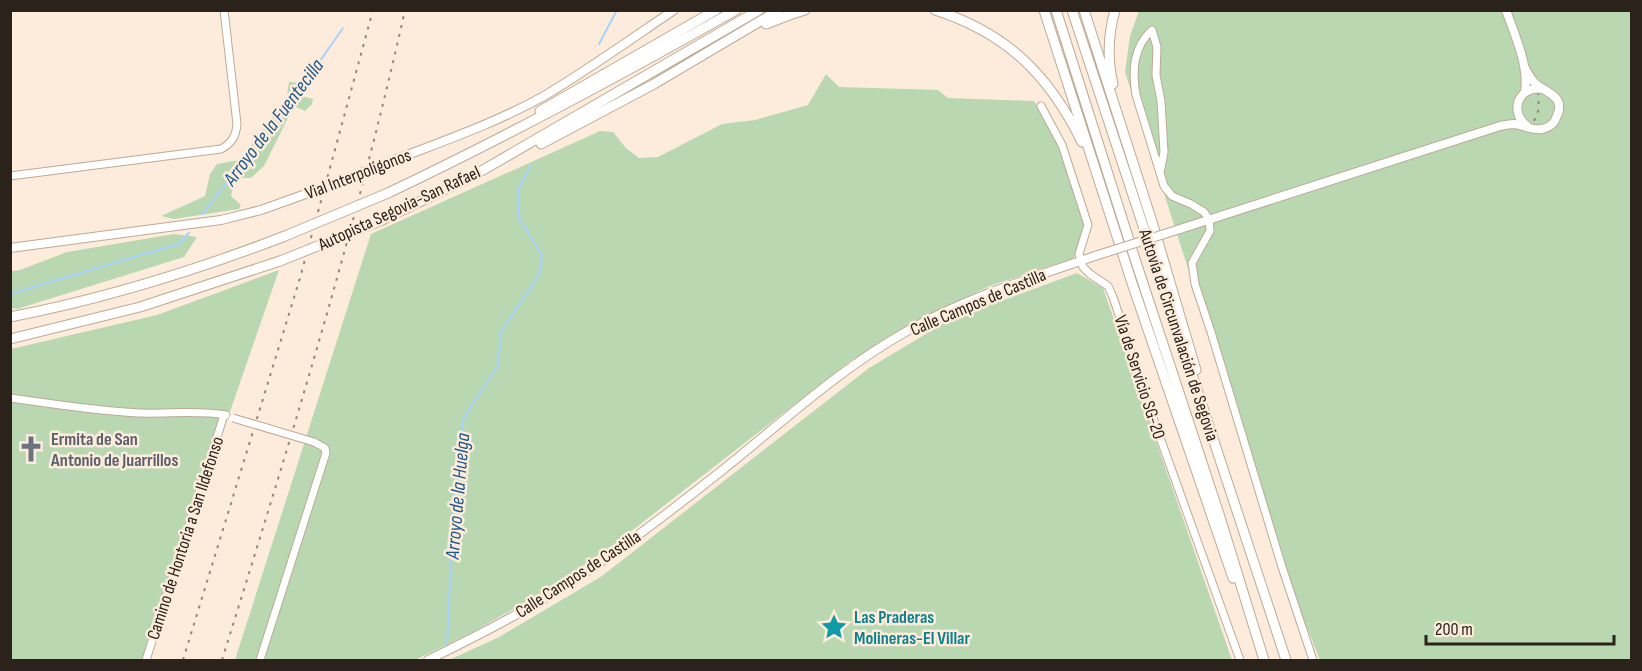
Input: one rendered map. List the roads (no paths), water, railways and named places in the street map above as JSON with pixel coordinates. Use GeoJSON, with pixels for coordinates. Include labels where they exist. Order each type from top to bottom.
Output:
{"type":"FeatureCollection","features":[{"type":"Feature","properties":{"kind":"highway"},"geometry":{"type":"LineString","coordinates":[[468,155],[554,102],[716,10]]}},
{"type":"Feature","properties":{"kind":"highway","name":"Autopista Segovia-San Rafael"},"geometry":{"type":"LineString","coordinates":[[10,317],[133,287],[248,250],[388,193],[567,104],[736,10]]}},
{"type":"Feature","properties":{"kind":"highway","name":"Autopista Segovia-San Rafael"},"geometry":{"type":"LineString","coordinates":[[10,339],[140,307],[280,261],[380,221],[471,177],[759,10]]}},
{"type":"Feature","properties":{"kind":"highway"},"geometry":{"type":"LineString","coordinates":[[687,65],[779,10]]}},
{"type":"Feature","properties":{"kind":"highway"},"geometry":{"type":"LineString","coordinates":[[471,177],[554,137],[771,21],[805,10]]}},
{"type":"Feature","properties":{"kind":"highway"},"geometry":{"type":"LineString","coordinates":[[934,10],[972,25],[995,38],[1020,56],[1040,76],[1057,97],[1083,142],[1115,231]]}},
{"type":"Feature","properties":{"kind":"highway"},"geometry":{"type":"LineString","coordinates":[[1044,10],[1115,231],[1213,521],[1256,635]]}},
{"type":"Feature","properties":{"kind":"highway","name":"Autovía de Circunvalación de Segovia"},"geometry":{"type":"LineString","coordinates":[[1056,10],[1264,660]]}},
{"type":"Feature","properties":{"kind":"highway","name":"Autovía de Circunvalación de Segovia"},"geometry":{"type":"LineString","coordinates":[[1072,10],[1286,660]]}},
{"type":"Feature","properties":{"kind":"highway"},"geometry":{"type":"LineString","coordinates":[[1084,10],[1154,225],[1237,508]]}},
{"type":"Feature","properties":{"kind":"highway"},"geometry":{"type":"LineString","coordinates":[[1115,10],[1109,39],[1109,63],[1126,142]]}},
{"type":"Feature","properties":{"kind":"main road","name":"Vial Interpolígonos"},"geometry":{"type":"LineString","coordinates":[[10,248],[221,220],[261,210],[471,130],[543,96],[674,10]]}},
{"type":"Feature","properties":{"kind":"main road","name":"Calle Campos de Castilla"},"geometry":{"type":"LineString","coordinates":[[1500,126],[1517,109],[1519,100],[1525,92],[1526,80],[1524,66],[1506,10]]}},
{"type":"Feature","properties":{"kind":"main road","name":"Calle Campos de Castilla"},"geometry":{"type":"LineString","coordinates":[[428,660],[493,628],[599,563],[708,481],[847,370],[937,315],[985,295],[1098,255],[1500,126],[1513,124],[1542,129],[1551,125],[1557,118],[1558,102],[1553,94],[1533,81],[1524,66]]}},
{"type":"Feature","properties":{"kind":"main road"},"geometry":{"type":"LineString","coordinates":[[1525,92],[1534,88],[1545,89]]}},
{"type":"Feature","properties":{"kind":"main road"},"geometry":{"type":"LineString","coordinates":[[1517,109],[1520,119],[1527,126]]}},
{"type":"Feature","properties":{"kind":"street"},"geometry":{"type":"LineString","coordinates":[[10,176],[221,149],[228,146],[235,136],[237,124],[224,10]]}},
{"type":"Feature","properties":{"kind":"street"},"geometry":{"type":"LineString","coordinates":[[1160,173],[1164,152],[1162,112],[1156,75],[1157,48],[1152,30],[1140,45],[1135,62],[1134,82],[1160,173],[1164,186],[1172,196],[1204,212],[1209,219],[1210,231],[1192,263],[1195,284],[1313,660]]}},
{"type":"Feature","properties":{"kind":"street"},"geometry":{"type":"LineString","coordinates":[[1041,106],[1062,145],[1072,170],[1088,225],[1079,254],[1081,261]]}},
{"type":"Feature","properties":{"kind":"street","name":"Vía de Servicio SG-20"},"geometry":{"type":"LineString","coordinates":[[1081,261],[1090,274],[1108,286],[1113,297],[1153,418],[1240,660]]}},
{"type":"Feature","properties":{"kind":"street","name":"Camino de Hontoria a San Ildefonso"},"geometry":{"type":"LineString","coordinates":[[10,398],[138,413],[213,413],[314,442],[325,448],[326,453],[260,660]]}},
{"type":"Feature","properties":{"kind":"street","name":"Camino de Hontoria a San Ildefonso"},"geometry":{"type":"LineString","coordinates":[[146,660],[224,415]]}},
{"type":"Feature","properties":{"kind":"waterway","name":"Arroyo de la Huelga"},"geometry":{"type":"LineString","coordinates":[[599,44],[617,10]]}},
{"type":"Feature","properties":{"kind":"waterway","name":"Arroyo de la Fuentecilla"},"geometry":{"type":"LineString","coordinates":[[202,214],[285,111],[343,28]]}},
{"type":"Feature","properties":{"kind":"waterway","name":"Arroyo de la Huelga"},"geometry":{"type":"LineString","coordinates":[[447,644],[455,479],[463,419],[498,365],[501,332],[539,275],[542,255],[519,218],[519,188],[531,165]]}},
{"type":"Feature","properties":{"kind":"waterway","name":"Arroyo de la Fuentecilla"},"geometry":{"type":"LineString","coordinates":[[10,295],[178,244],[189,233]]}},
{"type":"Feature","properties":{"kind":"railway"},"geometry":{"type":"LineString","coordinates":[[183,660],[300,278],[373,10]]}},
{"type":"Feature","properties":{"kind":"railway"},"geometry":{"type":"LineString","coordinates":[[222,660],[343,256],[405,10]]}},
{"type":"Feature","properties":{"kind":"railway"},"geometry":{"type":"LineString","coordinates":[[1534,121],[1539,109],[1538,94]]}},
{"type":"Feature","properties":{"kind":"place","name":"Ermita de San Antonio de Juarrillos"},"geometry":{"type":"Point","coordinates":[31,449]}},
{"type":"Feature","properties":{"kind":"place","name":"Las Praderas Molineras-El Villar"},"geometry":{"type":"Point","coordinates":[834,627]}}]}
